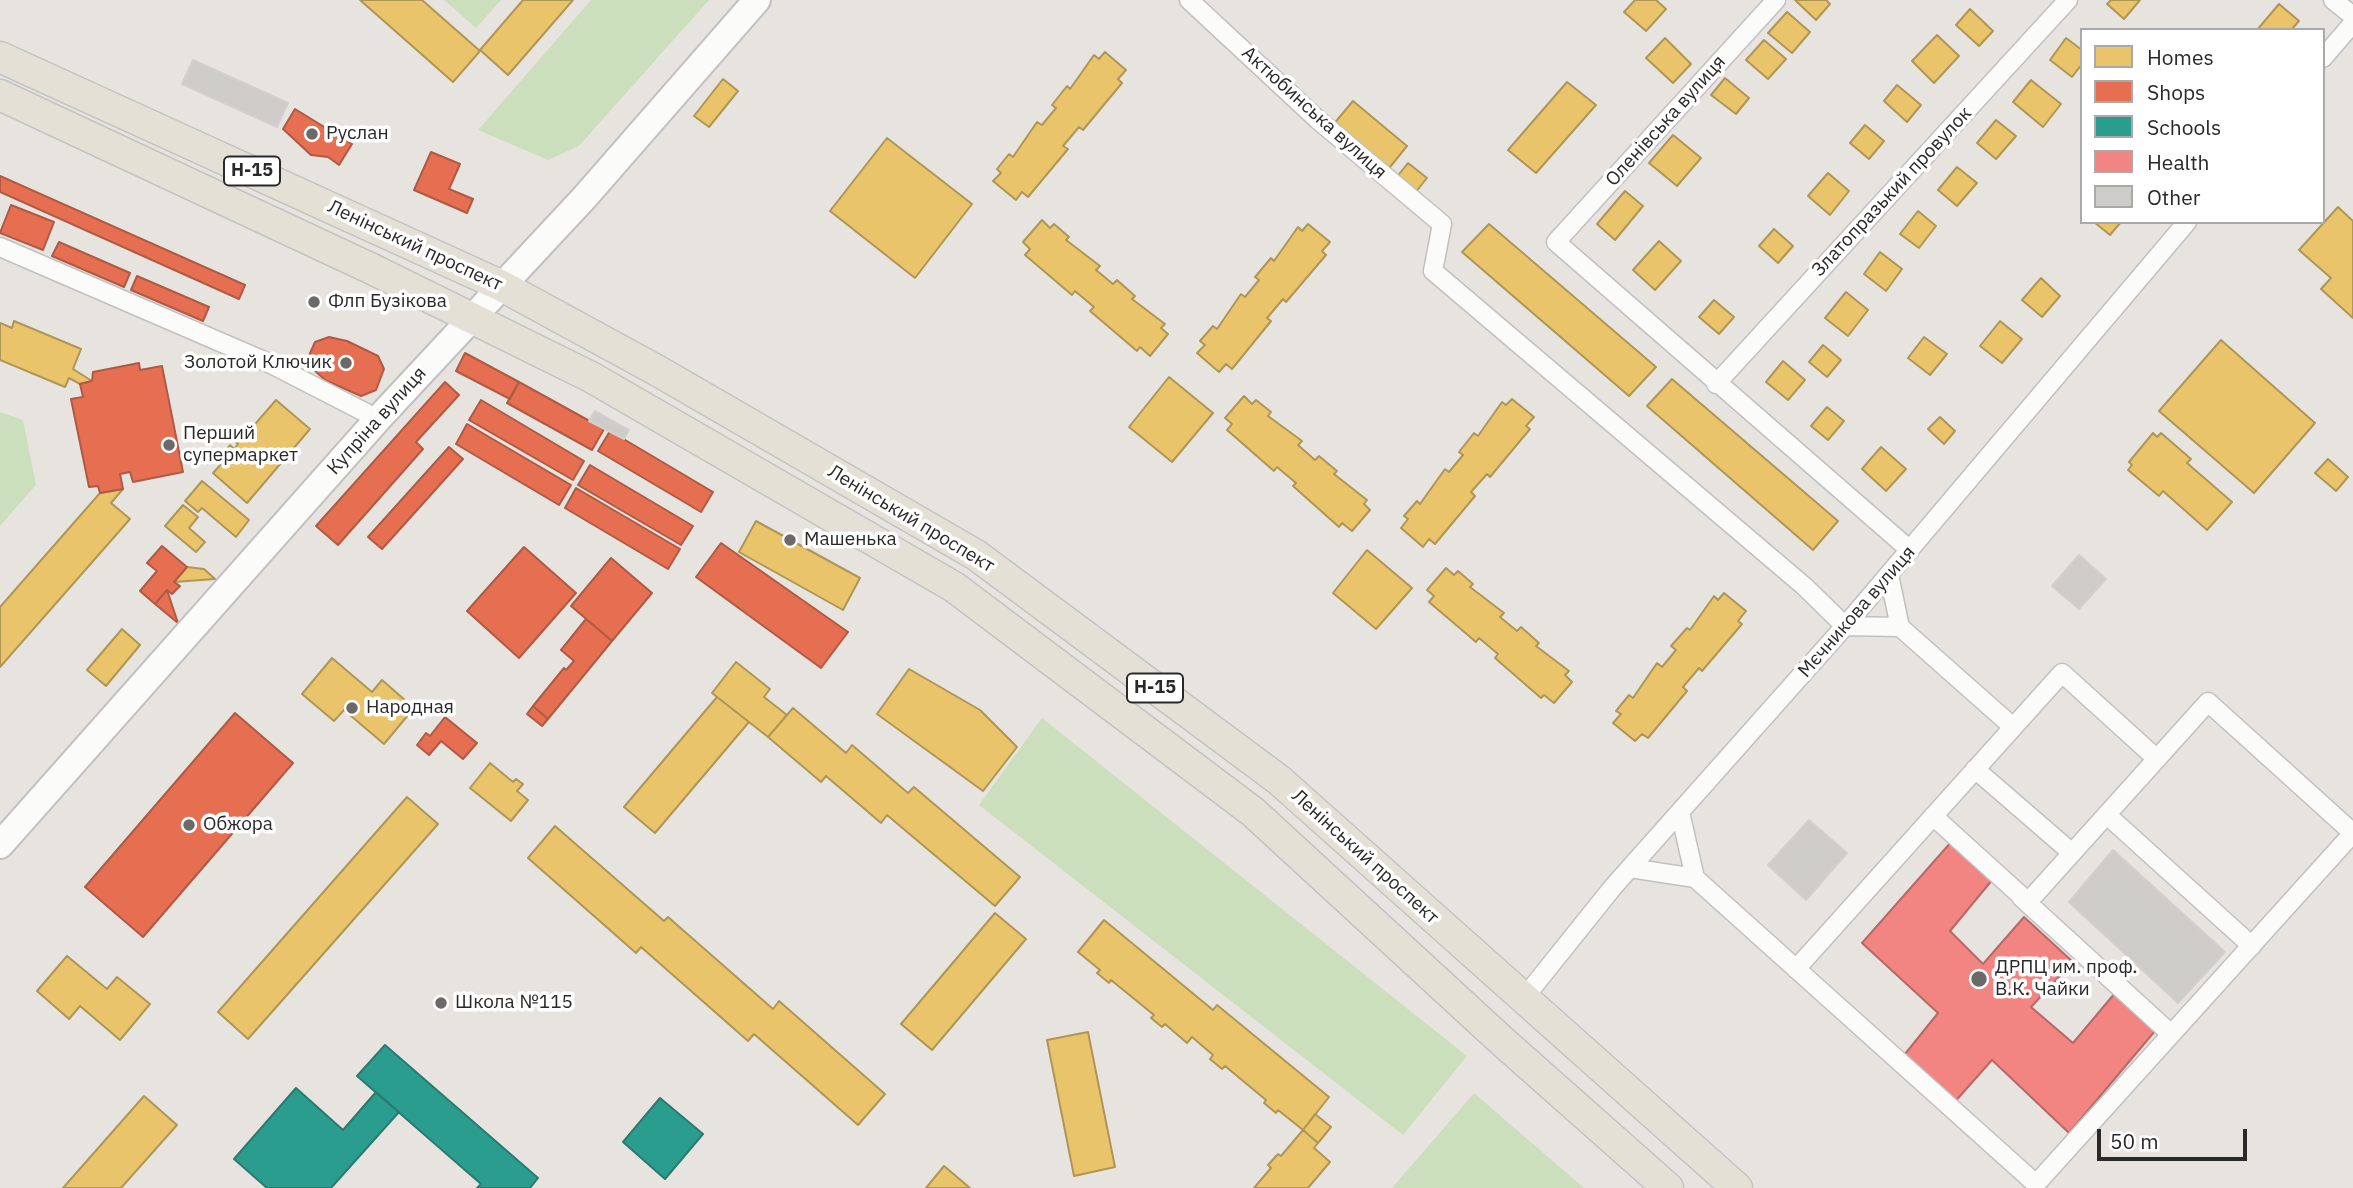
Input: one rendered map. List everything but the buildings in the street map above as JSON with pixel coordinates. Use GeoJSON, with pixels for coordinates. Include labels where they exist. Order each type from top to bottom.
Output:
{"type":"FeatureCollection","features":[{"type":"Feature","properties":{"kind":"main road","name":"Купріна вулиця"},"geometry":{"type":"LineString","coordinates":[[0,845],[378,419],[502,286],[757,0]]}},
{"type":"Feature","properties":{"kind":"main road","name":"Ленінський проспект"},"geometry":{"type":"LineString","coordinates":[[0,57],[502,286],[658,371],[976,555],[1279,780],[1737,1188]]}},
{"type":"Feature","properties":{"kind":"main road","name":"Ленінський проспект"},"geometry":{"type":"LineString","coordinates":[[0,95],[360,263],[591,377],[954,587],[1253,812],[1665,1187]]}},
{"type":"Feature","properties":{"kind":"street","name":"Актюбинська вулиця"},"geometry":{"type":"LineString","coordinates":[[1189,0],[1317,119],[1441,225],[1433,271],[1804,586],[1845,626]]}},
{"type":"Feature","properties":{"kind":"street","name":"Оленівська вулиця"},"geometry":{"type":"LineString","coordinates":[[1716,384],[1556,242],[1776,0]]}},
{"type":"Feature","properties":{"kind":"street","name":"Златопразький провулок"},"geometry":{"type":"LineString","coordinates":[[1716,384],[2068,0]]}},
{"type":"Feature","properties":{"kind":"street"},"geometry":{"type":"LineString","coordinates":[[2333,0],[2353,16]]}},
{"type":"Feature","properties":{"kind":"street"},"geometry":{"type":"LineString","coordinates":[[2325,56],[2353,23]]}},
{"type":"Feature","properties":{"kind":"street","name":"Мєчникова вулиця"},"geometry":{"type":"LineString","coordinates":[[1524,998],[1630,868],[1889,575],[2185,224]]}},
{"type":"Feature","properties":{"kind":"street"},"geometry":{"type":"LineString","coordinates":[[0,247],[271,363],[378,419]]}},
{"type":"Feature","properties":{"kind":"street"},"geometry":{"type":"LineString","coordinates":[[1716,384],[1910,550]]}},
{"type":"Feature","properties":{"kind":"street"},"geometry":{"type":"LineString","coordinates":[[1889,575],[1900,627],[2013,727]]}},
{"type":"Feature","properties":{"kind":"street"},"geometry":{"type":"LineString","coordinates":[[1845,626],[1900,627]]}},
{"type":"Feature","properties":{"kind":"street"},"geometry":{"type":"LineString","coordinates":[[1796,969],[2062,673],[2157,759]]}},
{"type":"Feature","properties":{"kind":"street"},"geometry":{"type":"LineString","coordinates":[[1630,868],[1695,878],[2036,1184],[2353,833],[2208,702],[2028,902],[2021,897]]}},
{"type":"Feature","properties":{"kind":"street"},"geometry":{"type":"LineString","coordinates":[[1975,769],[2072,853]]}},
{"type":"Feature","properties":{"kind":"street"},"geometry":{"type":"LineString","coordinates":[[1681,811],[1695,878]]}},
{"type":"Feature","properties":{"kind":"street"},"geometry":{"type":"LineString","coordinates":[[2107,815],[2252,946]]}},
{"type":"Feature","properties":{"kind":"street"},"geometry":{"type":"LineString","coordinates":[[1933,816],[2171,1034]]}},
{"type":"Feature","properties":{"kind":"green space"},"geometry":{"type":"Polygon","coordinates":[[[444,0],[501,0],[476,28],[444,0]]]}},
{"type":"Feature","properties":{"kind":"green space"},"geometry":{"type":"Polygon","coordinates":[[[591,0],[709,0],[579,146],[548,160],[478,130],[591,0]]]}},
{"type":"Feature","properties":{"kind":"green space"},"geometry":{"type":"Polygon","coordinates":[[[0,412],[23,420],[36,485],[0,526],[0,412]]]}},
{"type":"Feature","properties":{"kind":"green space"},"geometry":{"type":"Polygon","coordinates":[[[1042,718],[1467,1056],[1403,1135],[979,805],[1042,718]]]}},
{"type":"Feature","properties":{"kind":"green space"},"geometry":{"type":"Polygon","coordinates":[[[1474,1093],[1584,1188],[1392,1188],[1474,1093]]]}},
{"type":"Feature","properties":{"kind":"place","name":"Руслан"},"geometry":{"type":"Point","coordinates":[312,134]}},
{"type":"Feature","properties":{"kind":"place","name":"Флп Бузікова"},"geometry":{"type":"Point","coordinates":[314,302]}},
{"type":"Feature","properties":{"kind":"place","name":"Золотой Ключик"},"geometry":{"type":"Point","coordinates":[346,363]}},
{"type":"Feature","properties":{"kind":"place","name":"Перший супермаркет"},"geometry":{"type":"Point","coordinates":[169,445]}},
{"type":"Feature","properties":{"kind":"place","name":"Машенька"},"geometry":{"type":"Point","coordinates":[790,540]}},
{"type":"Feature","properties":{"kind":"place","name":"Народная"},"geometry":{"type":"Point","coordinates":[352,708]}},
{"type":"Feature","properties":{"kind":"place","name":"Обжора"},"geometry":{"type":"Point","coordinates":[189,825]}},
{"type":"Feature","properties":{"kind":"place","name":"ДРПЦ им. проф. В.К. Чайки"},"geometry":{"type":"Point","coordinates":[1979,979]}},
{"type":"Feature","properties":{"kind":"place","name":"Школа №115"},"geometry":{"type":"Point","coordinates":[441,1003]}}]}
